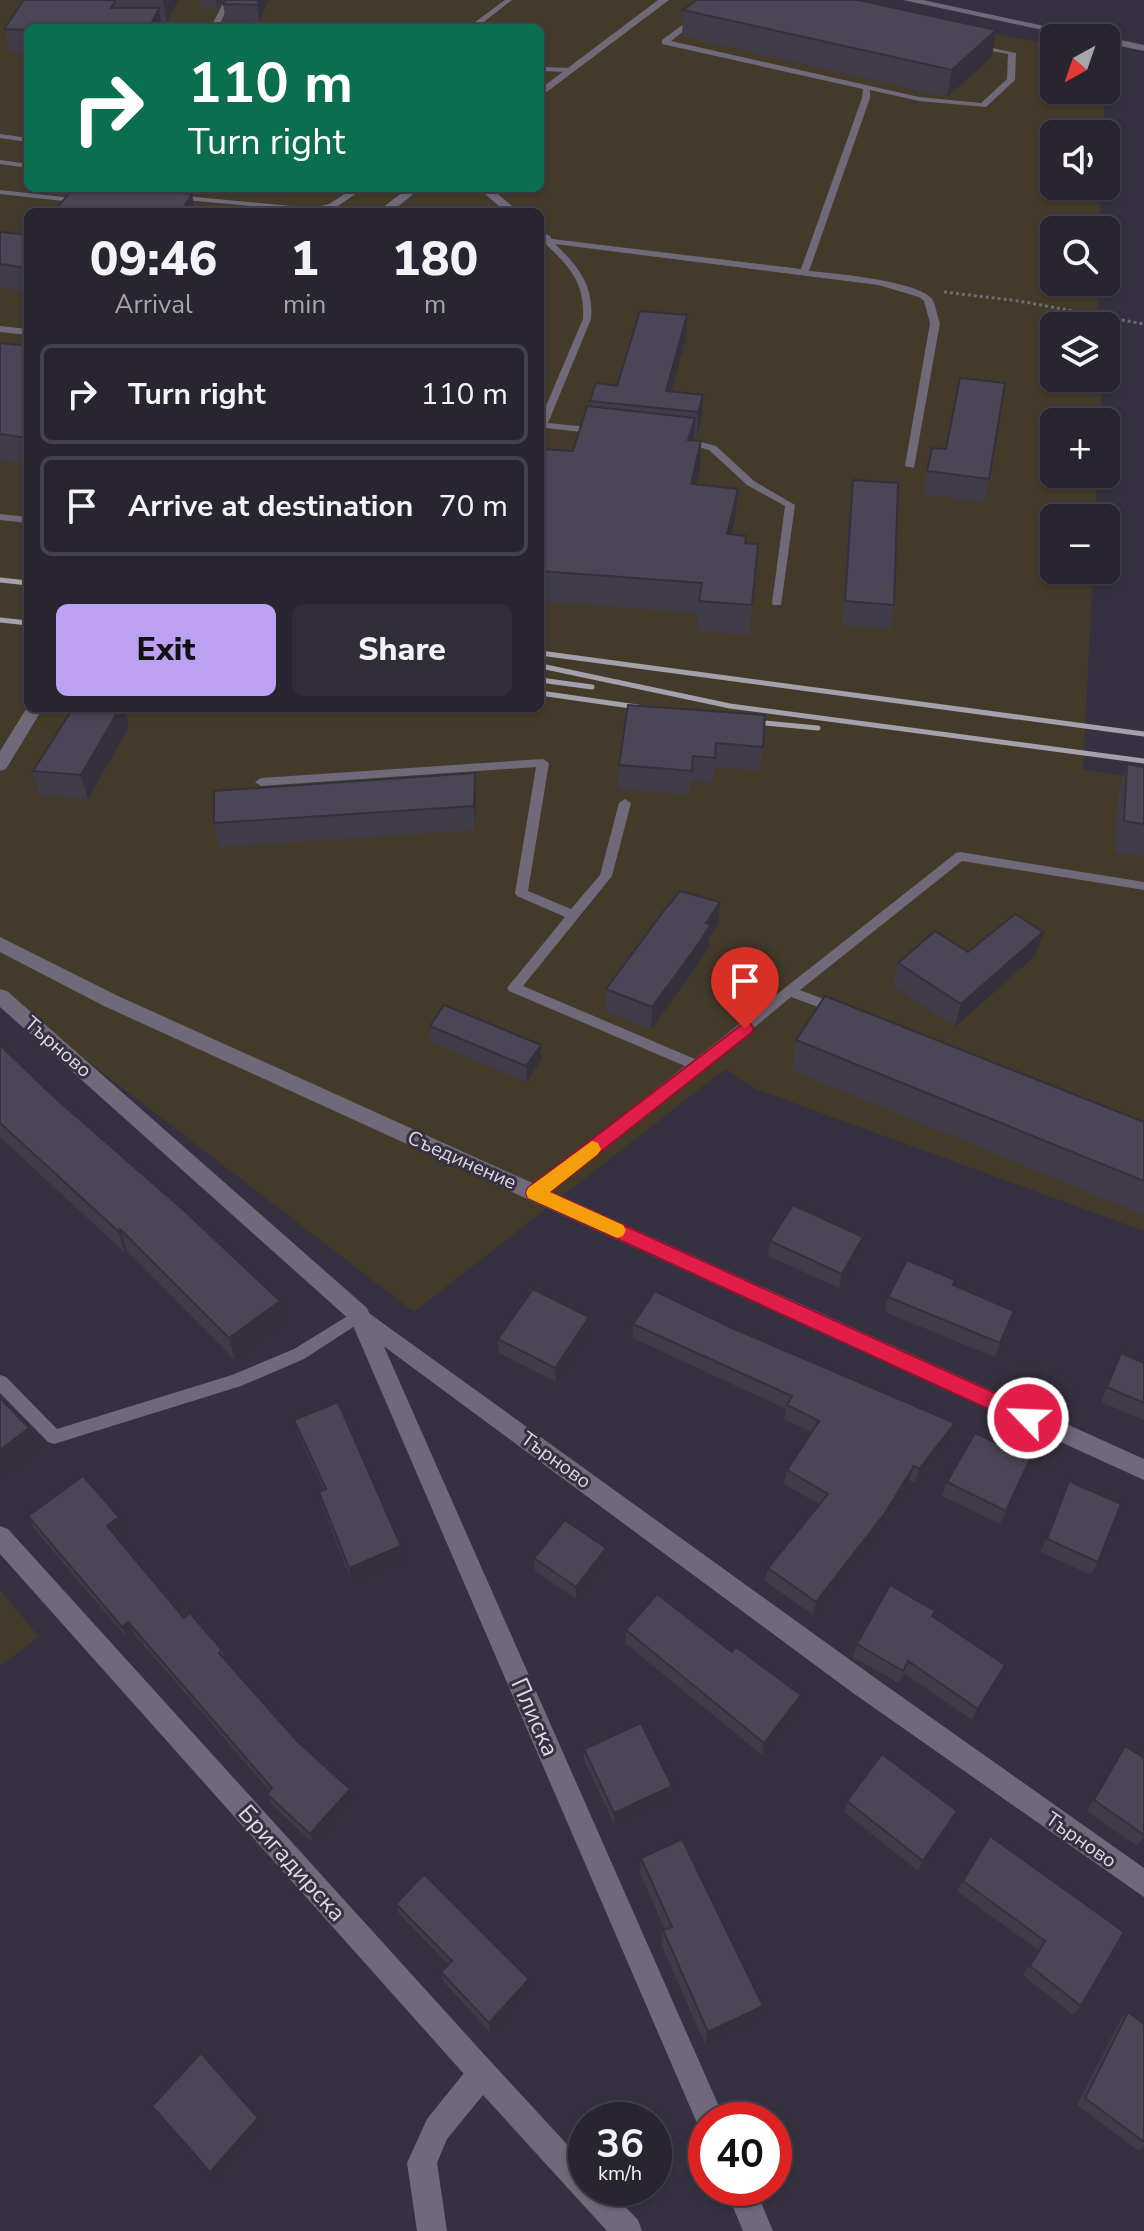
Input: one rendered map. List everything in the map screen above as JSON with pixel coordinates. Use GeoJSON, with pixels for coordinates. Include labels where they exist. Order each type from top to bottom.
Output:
{"type":"FeatureCollection","features":[{"type":"Feature","properties":{"kind":"street"},"geometry":{"type":"LineString","coordinates":[[544,91],[664,0]]}},
{"type":"Feature","properties":{"kind":"street"},"geometry":{"type":"LineString","coordinates":[[908,0],[1040,27]]}},
{"type":"Feature","properties":{"kind":"street"},"geometry":{"type":"LineString","coordinates":[[1120,43],[1144,48]]}},
{"type":"Feature","properties":{"kind":"street"},"geometry":{"type":"LineString","coordinates":[[388,208],[410,192]]}},
{"type":"Feature","properties":{"kind":"street"},"geometry":{"type":"LineString","coordinates":[[489,192],[508,208]]}},
{"type":"Feature","properties":{"kind":"street"},"geometry":{"type":"LineString","coordinates":[[0,765],[33,712]]}},
{"type":"Feature","properties":{"kind":"street","name":"Съединение"},"geometry":{"type":"LineString","coordinates":[[0,944],[111,1001],[1144,1470]]}},
{"type":"Feature","properties":{"kind":"street","name":"Търново"},"geometry":{"type":"LineString","coordinates":[[0,996],[359,1315],[862,1684],[1144,1884]]}},
{"type":"Feature","properties":{"kind":"street","name":"Плиска"},"geometry":{"type":"LineString","coordinates":[[359,1315],[702,2102]]}},
{"type":"Feature","properties":{"kind":"street","name":"Бригадирска"},"geometry":{"type":"LineString","coordinates":[[0,1537],[568,2167]]}},
{"type":"Feature","properties":{"kind":"street"},"geometry":{"type":"LineString","coordinates":[[432,2231],[422,2163],[437,2129],[482,2073]]}},
{"type":"Feature","properties":{"kind":"street","name":"Бригадирска"},"geometry":{"type":"LineString","coordinates":[[604,2206],[627,2231]]}},
{"type":"Feature","properties":{"kind":"street"},"geometry":{"type":"LineString","coordinates":[[748,2206],[758,2231]]}},
{"type":"Feature","properties":{"kind":"lane"},"geometry":{"type":"LineString","coordinates":[[216,24],[228,0]]}},
{"type":"Feature","properties":{"kind":"lane"},"geometry":{"type":"LineString","coordinates":[[476,24],[509,0]]}},
{"type":"Feature","properties":{"kind":"lane"},"geometry":{"type":"LineString","coordinates":[[720,0],[665,42],[919,99],[983,105],[1011,80],[1012,53],[965,43]]}},
{"type":"Feature","properties":{"kind":"lane"},"geometry":{"type":"LineString","coordinates":[[544,69],[572,70]]}},
{"type":"Feature","properties":{"kind":"lane"},"geometry":{"type":"LineString","coordinates":[[804,272],[866,98],[867,87]]}},
{"type":"Feature","properties":{"kind":"lane"},"geometry":{"type":"LineString","coordinates":[[0,136],[24,139]]}},
{"type":"Feature","properties":{"kind":"lane"},"geometry":{"type":"LineString","coordinates":[[0,162],[24,165]]}},
{"type":"Feature","properties":{"kind":"lane"},"geometry":{"type":"LineString","coordinates":[[0,192],[89,202]]}},
{"type":"Feature","properties":{"kind":"lane"},"geometry":{"type":"LineString","coordinates":[[326,208],[353,192]]}},
{"type":"Feature","properties":{"kind":"lane"},"geometry":{"type":"LineString","coordinates":[[170,196],[310,208]]}},
{"type":"Feature","properties":{"kind":"lane"},"geometry":{"type":"LineString","coordinates":[[219,208],[224,202]]}},
{"type":"Feature","properties":{"kind":"lane"},"geometry":{"type":"LineString","coordinates":[[544,237],[907,288],[928,300],[935,323],[910,466]]}},
{"type":"Feature","properties":{"kind":"lane"},"geometry":{"type":"LineString","coordinates":[[544,237],[585,284],[590,300],[587,319],[544,411]]}},
{"type":"Feature","properties":{"kind":"lane"},"geometry":{"type":"LineString","coordinates":[[0,329],[24,332]]}},
{"type":"Feature","properties":{"kind":"lane"},"geometry":{"type":"LineString","coordinates":[[544,428],[605,431]]}},
{"type":"Feature","properties":{"kind":"lane"},"geometry":{"type":"LineString","coordinates":[[667,438],[711,445],[720,450],[746,479],[790,505],[777,603]]}},
{"type":"Feature","properties":{"kind":"lane"},"geometry":{"type":"LineString","coordinates":[[0,517],[24,520]]}},
{"type":"Feature","properties":{"kind":"lane"},"geometry":{"type":"LineString","coordinates":[[261,782],[543,763],[521,893],[573,915]]}},
{"type":"Feature","properties":{"kind":"lane"},"geometry":{"type":"LineString","coordinates":[[625,803],[606,876],[514,988],[698,1066]]}},
{"type":"Feature","properties":{"kind":"lane"},"geometry":{"type":"LineString","coordinates":[[535,1193],[960,856],[1144,886]]}},
{"type":"Feature","properties":{"kind":"lane"},"geometry":{"type":"LineString","coordinates":[[792,992],[851,1014]]}},
{"type":"Feature","properties":{"kind":"lane"},"geometry":{"type":"LineString","coordinates":[[0,1382],[54,1437],[235,1381],[299,1354],[359,1315]]}},
{"type":"Feature","properties":{"kind":"path"},"geometry":{"type":"LineString","coordinates":[[907,288],[1019,301],[1144,324]]}},
{"type":"Feature","properties":{"kind":"shaded area"},"geometry":{"type":"Polygon","coordinates":[[[0,0],[820,0],[1040,42],[1040,104],[1104,104],[1104,120],[1040,120],[1040,200],[1101,200],[1100,216],[1040,216],[1040,296],[1098,296],[1098,312],[1040,312],[1040,392],[1101,392],[1101,408],[1040,408],[1040,488],[1096,488],[1096,504],[1040,504],[1040,584],[1092,584],[1083,770],[1144,778],[1144,1231],[756,1089],[725,1069],[414,1312],[3,996],[0,997],[0,0]]]}},
{"type":"Feature","properties":{"kind":"shaded area"},"geometry":{"type":"Polygon","coordinates":[[[0,1590],[39,1637],[0,1666],[0,1590]]]}},
{"type":"Feature","properties":{"kind":"building"},"geometry":{"type":"Polygon","coordinates":[[[24,0],[116,0],[111,8],[159,8],[151,24],[24,24],[24,30],[4,29],[24,0]]]}},
{"type":"Feature","properties":{"kind":"building"},"geometry":{"type":"Polygon","coordinates":[[[225,0],[259,0],[257,5],[223,4],[225,0]]]}},
{"type":"Feature","properties":{"kind":"building"},"geometry":{"type":"Polygon","coordinates":[[[697,0],[858,0],[996,30],[952,70],[683,10],[697,0]]]}},
{"type":"Feature","properties":{"kind":"building"},"geometry":{"type":"Polygon","coordinates":[[[70,192],[192,194],[183,208],[56,208],[70,192]]]}},
{"type":"Feature","properties":{"kind":"building"},"geometry":{"type":"Polygon","coordinates":[[[0,232],[24,235],[24,267],[0,264],[0,232]]]}},
{"type":"Feature","properties":{"kind":"building"},"geometry":{"type":"Polygon","coordinates":[[[640,311],[687,315],[666,391],[703,395],[698,412],[590,401],[596,383],[617,386],[640,311]]]}},
{"type":"Feature","properties":{"kind":"building"},"geometry":{"type":"Polygon","coordinates":[[[0,343],[24,346],[24,437],[0,434],[0,343]]]}},
{"type":"Feature","properties":{"kind":"building"},"geometry":{"type":"Polygon","coordinates":[[[960,378],[1005,383],[989,479],[927,471],[932,448],[946,449],[960,378]]]}},
{"type":"Feature","properties":{"kind":"building"},"geometry":{"type":"Polygon","coordinates":[[[587,406],[695,418],[688,440],[701,441],[691,484],[738,489],[727,534],[746,536],[745,543],[758,544],[752,605],[699,601],[702,583],[544,571],[544,449],[573,451],[587,406]]]}},
{"type":"Feature","properties":{"kind":"building"},"geometry":{"type":"Polygon","coordinates":[[[853,480],[898,483],[894,605],[845,601],[853,480]]]}},
{"type":"Feature","properties":{"kind":"building"},"geometry":{"type":"Polygon","coordinates":[[[628,705],[765,715],[763,747],[716,743],[715,758],[693,756],[692,771],[619,765],[628,705]]]}},
{"type":"Feature","properties":{"kind":"building"},"geometry":{"type":"Polygon","coordinates":[[[70,712],[118,712],[81,775],[33,771],[70,712]]]}},
{"type":"Feature","properties":{"kind":"building"},"geometry":{"type":"Polygon","coordinates":[[[1127,764],[1144,767],[1144,824],[1124,821],[1127,764]]]}},
{"type":"Feature","properties":{"kind":"building"},"geometry":{"type":"Polygon","coordinates":[[[475,773],[474,806],[214,823],[214,791],[475,773]]]}},
{"type":"Feature","properties":{"kind":"building"},"geometry":{"type":"Polygon","coordinates":[[[680,891],[720,902],[706,923],[711,924],[699,943],[652,1007],[606,989],[666,908],[680,891]]]}},
{"type":"Feature","properties":{"kind":"building"},"geometry":{"type":"Polygon","coordinates":[[[1015,914],[1043,932],[961,1004],[898,963],[935,931],[968,952],[1015,914]]]}},
{"type":"Feature","properties":{"kind":"building"},"geometry":{"type":"Polygon","coordinates":[[[825,996],[1144,1122],[1144,1181],[796,1040],[825,996]]]}},
{"type":"Feature","properties":{"kind":"building"},"geometry":{"type":"Polygon","coordinates":[[[444,1005],[541,1045],[526,1066],[430,1026],[444,1005]]]}},
{"type":"Feature","properties":{"kind":"building"},"geometry":{"type":"Polygon","coordinates":[[[0,1045],[280,1301],[229,1338],[120,1229],[118,1231],[0,1123],[0,1045]]]}},
{"type":"Feature","properties":{"kind":"building"},"geometry":{"type":"Polygon","coordinates":[[[793,1205],[863,1237],[842,1274],[770,1241],[793,1205]]]}},
{"type":"Feature","properties":{"kind":"building"},"geometry":{"type":"Polygon","coordinates":[[[907,1260],[955,1280],[953,1285],[1014,1311],[1000,1343],[888,1297],[907,1260]]]}},
{"type":"Feature","properties":{"kind":"building"},"geometry":{"type":"Polygon","coordinates":[[[533,1289],[589,1317],[555,1368],[498,1339],[533,1289]]]}},
{"type":"Feature","properties":{"kind":"building"},"geometry":{"type":"Polygon","coordinates":[[[655,1291],[734,1329],[955,1423],[919,1469],[914,1466],[885,1513],[816,1602],[768,1568],[828,1494],[787,1470],[819,1421],[787,1405],[792,1396],[633,1324],[655,1291]]]}},
{"type":"Feature","properties":{"kind":"building"},"geometry":{"type":"Polygon","coordinates":[[[1121,1353],[1144,1363],[1144,1403],[1107,1387],[1121,1353]]]}},
{"type":"Feature","properties":{"kind":"building"},"geometry":{"type":"Polygon","coordinates":[[[0,1398],[29,1428],[0,1450],[0,1398]]]}},
{"type":"Feature","properties":{"kind":"building"},"geometry":{"type":"Polygon","coordinates":[[[338,1402],[401,1546],[349,1568],[319,1492],[326,1489],[294,1420],[338,1402]]]}},
{"type":"Feature","properties":{"kind":"building"},"geometry":{"type":"Polygon","coordinates":[[[975,1433],[1030,1459],[1006,1511],[947,1482],[975,1433]]]}},
{"type":"Feature","properties":{"kind":"building"},"geometry":{"type":"Polygon","coordinates":[[[83,1476],[119,1517],[107,1526],[184,1618],[190,1613],[222,1650],[219,1653],[297,1741],[350,1789],[310,1834],[267,1794],[272,1788],[128,1622],[122,1627],[28,1516],[83,1476]]]}},
{"type":"Feature","properties":{"kind":"building"},"geometry":{"type":"Polygon","coordinates":[[[1069,1481],[1121,1504],[1098,1562],[1047,1539],[1069,1481]]]}},
{"type":"Feature","properties":{"kind":"building"},"geometry":{"type":"Polygon","coordinates":[[[565,1520],[606,1548],[576,1587],[534,1558],[565,1520]]]}},
{"type":"Feature","properties":{"kind":"building"},"geometry":{"type":"Polygon","coordinates":[[[890,1585],[935,1611],[932,1616],[1005,1665],[978,1709],[908,1661],[903,1671],[857,1644],[890,1585]]]}},
{"type":"Feature","properties":{"kind":"building"},"geometry":{"type":"Polygon","coordinates":[[[657,1594],[732,1652],[736,1647],[801,1695],[764,1743],[626,1630],[657,1594]]]}},
{"type":"Feature","properties":{"kind":"building"},"geometry":{"type":"Polygon","coordinates":[[[641,1723],[672,1786],[614,1813],[584,1749],[641,1723]]]}},
{"type":"Feature","properties":{"kind":"building"},"geometry":{"type":"Polygon","coordinates":[[[1125,1746],[1144,1758],[1144,1835],[1094,1800],[1125,1746]]]}},
{"type":"Feature","properties":{"kind":"building"},"geometry":{"type":"Polygon","coordinates":[[[882,1754],[957,1811],[923,1861],[847,1801],[882,1754]]]}},
{"type":"Feature","properties":{"kind":"building"},"geometry":{"type":"Polygon","coordinates":[[[990,1836],[1124,1932],[1081,2006],[1030,1966],[1045,1941],[963,1881],[990,1836]]]}},
{"type":"Feature","properties":{"kind":"building"},"geometry":{"type":"Polygon","coordinates":[[[682,1839],[763,2006],[708,2032],[663,1930],[672,1927],[641,1858],[682,1839]]]}},
{"type":"Feature","properties":{"kind":"building"},"geometry":{"type":"Polygon","coordinates":[[[424,1874],[529,1979],[489,2023],[441,1972],[452,1961],[396,1904],[424,1874]]]}},
{"type":"Feature","properties":{"kind":"building"},"geometry":{"type":"Polygon","coordinates":[[[1128,2012],[1144,2024],[1144,2142],[1085,2098],[1128,2012]]]}},
{"type":"Feature","properties":{"kind":"building"},"geometry":{"type":"Polygon","coordinates":[[[201,2053],[258,2118],[210,2172],[152,2106],[201,2053]]]}},
{"type":"Feature","properties":{"kind":"railway"},"geometry":{"type":"LineString","coordinates":[[0,580],[24,583]]}},
{"type":"Feature","properties":{"kind":"railway"},"geometry":{"type":"LineString","coordinates":[[0,620],[24,623]]}},
{"type":"Feature","properties":{"kind":"railway"},"geometry":{"type":"LineString","coordinates":[[544,654],[1144,734]]}},
{"type":"Feature","properties":{"kind":"railway"},"geometry":{"type":"LineString","coordinates":[[544,667],[730,706],[1144,761]]}},
{"type":"Feature","properties":{"kind":"railway"},"geometry":{"type":"LineString","coordinates":[[544,681],[592,687]]}},
{"type":"Feature","properties":{"kind":"railway"},"geometry":{"type":"LineString","coordinates":[[544,694],[651,709]]}},
{"type":"Feature","properties":{"kind":"railway"},"geometry":{"type":"LineString","coordinates":[[742,721],[818,728]]}},
{"type":"Feature","properties":{"kind":"slow traffic"},"geometry":{"type":"LineString","coordinates":[[592,1149],[535,1193],[617,1230]]}},
{"type":"Feature","properties":{"kind":"route"},"geometry":{"type":"LineString","coordinates":[[745,1029],[535,1193],[1028,1418]]}}]}
